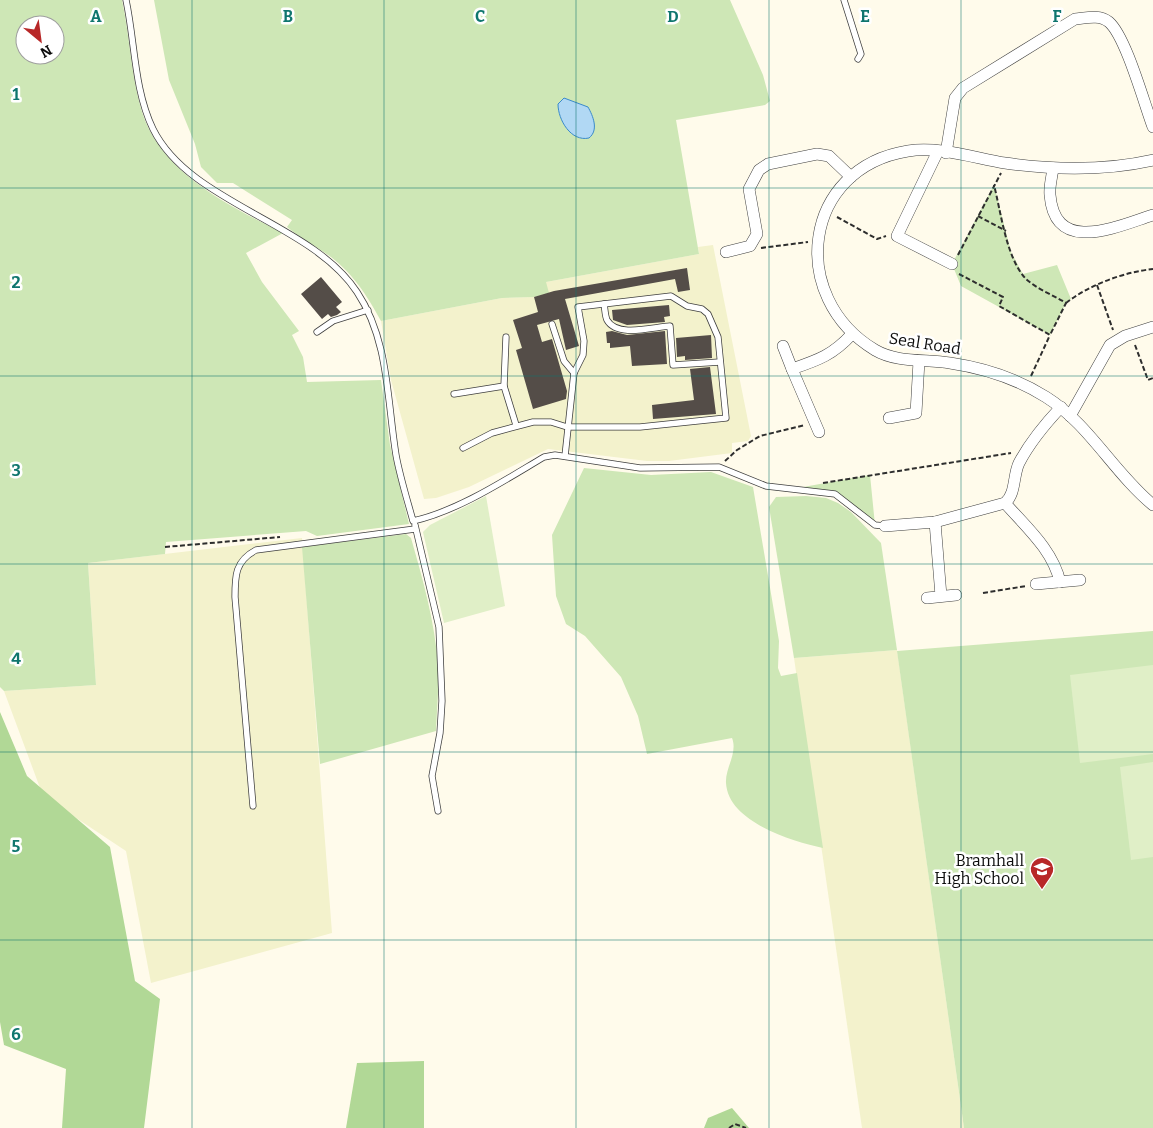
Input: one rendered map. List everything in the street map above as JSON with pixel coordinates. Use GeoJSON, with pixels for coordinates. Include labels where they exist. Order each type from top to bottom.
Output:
{"type":"FeatureCollection","features":[{"type":"Feature","properties":{"kind":"street"},"geometry":{"type":"LineString","coordinates":[[952,264],[898,236],[942,152],[956,98],[963,88],[1075,20],[1095,16],[1109,22],[1118,36],[1153,126]]}},
{"type":"Feature","properties":{"kind":"street","name":"Seal Road"},"geometry":{"type":"LineString","coordinates":[[1153,160],[1094,168],[1053,168],[1006,163],[942,152],[910,150],[886,156],[867,166],[851,178],[826,211],[820,228],[816,256],[821,283],[833,309],[852,334],[878,352],[919,361],[976,367],[1006,376],[1026,386],[1061,407],[1153,505]]}},
{"type":"Feature","properties":{"kind":"street"},"geometry":{"type":"LineString","coordinates":[[726,252],[750,246],[757,234],[749,189],[760,170],[768,164],[817,154],[829,156],[851,178]]}},
{"type":"Feature","properties":{"kind":"street"},"geometry":{"type":"LineString","coordinates":[[1053,168],[1050,195],[1054,213],[1062,224],[1072,231],[1089,234],[1153,215]]}},
{"type":"Feature","properties":{"kind":"street"},"geometry":{"type":"LineString","coordinates":[[1070,416],[1110,345],[1131,334],[1153,327]]}},
{"type":"Feature","properties":{"kind":"street"},"geometry":{"type":"LineString","coordinates":[[792,369],[838,349],[852,334]]}},
{"type":"Feature","properties":{"kind":"street"},"geometry":{"type":"LineString","coordinates":[[783,346],[817,427]]}},
{"type":"Feature","properties":{"kind":"street"},"geometry":{"type":"LineString","coordinates":[[889,418],[916,413],[919,361]]}},
{"type":"Feature","properties":{"kind":"street"},"geometry":{"type":"LineString","coordinates":[[885,526],[935,522],[1005,503],[1010,497],[1018,466],[1026,450],[1061,407]]}},
{"type":"Feature","properties":{"kind":"street"},"geometry":{"type":"LineString","coordinates":[[1005,503],[1053,561],[1060,582]]}},
{"type":"Feature","properties":{"kind":"street"},"geometry":{"type":"LineString","coordinates":[[935,522],[941,596]]}},
{"type":"Feature","properties":{"kind":"street"},"geometry":{"type":"LineString","coordinates":[[1036,584],[1080,580]]}},
{"type":"Feature","properties":{"kind":"street"},"geometry":{"type":"LineString","coordinates":[[927,598],[956,595]]}},
{"type":"Feature","properties":{"kind":"lane"},"geometry":{"type":"LineString","coordinates":[[126,0],[142,98],[154,130],[163,146],[196,178],[327,259],[352,284],[368,310],[380,342],[396,456],[414,521],[439,627],[442,700],[440,733],[432,776],[438,812]]}},
{"type":"Feature","properties":{"kind":"lane"},"geometry":{"type":"LineString","coordinates":[[844,0],[861,54],[858,59]]}},
{"type":"Feature","properties":{"kind":"lane"},"geometry":{"type":"LineString","coordinates":[[463,448],[492,433],[516,425],[551,422],[567,427],[640,427],[726,418],[714,325],[708,314],[702,309],[687,306],[672,296],[578,308],[584,341],[583,355],[574,373],[567,427],[565,456]]}},
{"type":"Feature","properties":{"kind":"lane"},"geometry":{"type":"LineString","coordinates":[[604,304],[606,319],[612,326],[623,330],[670,326],[673,365],[720,362]]}},
{"type":"Feature","properties":{"kind":"lane"},"geometry":{"type":"LineString","coordinates":[[317,332],[333,321],[368,310]]}},
{"type":"Feature","properties":{"kind":"lane"},"geometry":{"type":"LineString","coordinates":[[552,324],[564,361],[574,373]]}},
{"type":"Feature","properties":{"kind":"lane"},"geometry":{"type":"LineString","coordinates":[[506,337],[504,386],[516,425]]}},
{"type":"Feature","properties":{"kind":"lane"},"geometry":{"type":"LineString","coordinates":[[454,394],[504,386]]}},
{"type":"Feature","properties":{"kind":"lane"},"geometry":{"type":"LineString","coordinates":[[414,521],[427,518],[471,497],[544,457],[565,456],[640,468],[719,467],[766,486],[835,494],[875,525],[885,526]]}},
{"type":"Feature","properties":{"kind":"lane"},"geometry":{"type":"LineString","coordinates":[[253,806],[235,598],[237,567],[242,559],[256,550],[415,529]]}},
{"type":"Feature","properties":{"kind":"path"},"geometry":{"type":"LineString","coordinates":[[1006,163],[952,264],[960,276],[1003,297],[999,306],[1050,335]]}},
{"type":"Feature","properties":{"kind":"path"},"geometry":{"type":"LineString","coordinates":[[994,185],[1011,252],[1018,267],[1026,278],[1066,302]]}},
{"type":"Feature","properties":{"kind":"path"},"geometry":{"type":"LineString","coordinates":[[826,211],[877,239],[898,236]]}},
{"type":"Feature","properties":{"kind":"path"},"geometry":{"type":"LineString","coordinates":[[978,216],[1006,231]]}},
{"type":"Feature","properties":{"kind":"path"},"geometry":{"type":"LineString","coordinates":[[750,246],[755,250],[818,241]]}},
{"type":"Feature","properties":{"kind":"path"},"geometry":{"type":"LineString","coordinates":[[1026,386],[1066,302],[1082,290],[1140,270],[1153,269]]}},
{"type":"Feature","properties":{"kind":"path"},"geometry":{"type":"LineString","coordinates":[[1098,285],[1117,340]]}},
{"type":"Feature","properties":{"kind":"path"},"geometry":{"type":"LineString","coordinates":[[1131,334],[1148,380],[1153,378]]}},
{"type":"Feature","properties":{"kind":"path"},"geometry":{"type":"LineString","coordinates":[[719,467],[738,450],[760,436],[817,427]]}},
{"type":"Feature","properties":{"kind":"path"},"geometry":{"type":"LineString","coordinates":[[821,484],[1026,450]]}},
{"type":"Feature","properties":{"kind":"path"},"geometry":{"type":"LineString","coordinates":[[165,547],[282,537]]}},
{"type":"Feature","properties":{"kind":"path"},"geometry":{"type":"LineString","coordinates":[[984,593],[1036,584]]}},
{"type":"Feature","properties":{"kind":"path"},"geometry":{"type":"LineString","coordinates":[[730,1128],[735,1124],[746,1128]]}},
{"type":"Feature","properties":{"kind":"green space"},"geometry":{"type":"Polygon","coordinates":[[[0,0],[122,0],[135,85],[142,112],[151,134],[181,170],[200,186],[242,212],[283,233],[246,253],[262,282],[299,331],[292,335],[303,357],[307,382],[381,380],[390,445],[409,524],[317,536],[306,531],[166,542],[165,554],[88,563],[96,685],[4,691],[0,687],[0,0]]]}},
{"type":"Feature","properties":{"kind":"green space"},"geometry":{"type":"Polygon","coordinates":[[[154,0],[730,0],[763,75],[770,101],[765,105],[676,120],[699,254],[546,282],[549,293],[534,297],[502,298],[381,321],[364,292],[334,259],[287,227],[292,220],[233,183],[217,183],[201,167],[195,144],[169,80],[154,0]]]}},
{"type":"Feature","properties":{"kind":"green space"},"geometry":{"type":"Polygon","coordinates":[[[994,185],[1011,252],[1023,274],[1057,265],[1071,299],[1066,303],[1050,335],[961,286],[952,264],[994,185]]]}},
{"type":"Feature","properties":{"kind":"green space"},"geometry":{"type":"Polygon","coordinates":[[[713,245],[751,436],[748,441],[732,443],[732,453],[669,461],[647,461],[548,449],[469,487],[436,498],[424,499],[391,380],[381,321],[502,298],[534,297],[546,282],[699,254],[698,247],[713,245]]]}},
{"type":"Feature","properties":{"kind":"green space"},"geometry":{"type":"Polygon","coordinates":[[[584,468],[651,475],[711,472],[753,487],[779,641],[778,668],[781,676],[797,673],[823,848],[779,835],[749,819],[738,809],[729,797],[726,783],[733,749],[732,738],[647,754],[638,716],[621,677],[585,636],[566,624],[556,596],[552,535],[584,468]]]}},
{"type":"Feature","properties":{"kind":"green space"},"geometry":{"type":"Polygon","coordinates":[[[870,475],[875,525],[835,494],[792,489],[870,475]]]}},
{"type":"Feature","properties":{"kind":"green space"},"geometry":{"type":"Polygon","coordinates":[[[486,496],[505,606],[444,623],[423,532],[430,525],[486,496]]]}},
{"type":"Feature","properties":{"kind":"green space"},"geometry":{"type":"Polygon","coordinates":[[[806,496],[826,498],[838,503],[851,512],[881,543],[897,650],[794,658],[769,507],[776,497],[806,496]]]}},
{"type":"Feature","properties":{"kind":"green space"},"geometry":{"type":"Polygon","coordinates":[[[406,534],[411,538],[428,601],[434,633],[438,674],[436,731],[320,764],[302,547],[406,534]]]}},
{"type":"Feature","properties":{"kind":"green space"},"geometry":{"type":"Polygon","coordinates":[[[302,538],[332,933],[151,983],[126,851],[43,796],[4,691],[96,685],[88,563],[302,538]]]}},
{"type":"Feature","properties":{"kind":"green space","name":"Bramhall High School"},"geometry":{"type":"Polygon","coordinates":[[[1153,631],[1153,1128],[964,1128],[897,651],[1153,631]]]}},
{"type":"Feature","properties":{"kind":"green space"},"geometry":{"type":"Polygon","coordinates":[[[897,650],[964,1128],[862,1128],[794,658],[897,650]]]}},
{"type":"Feature","properties":{"kind":"green space"},"geometry":{"type":"Polygon","coordinates":[[[1153,665],[1153,754],[1080,763],[1070,675],[1153,665]]]}},
{"type":"Feature","properties":{"kind":"green space"},"geometry":{"type":"Polygon","coordinates":[[[0,712],[27,776],[110,847],[135,981],[160,999],[144,1128],[62,1128],[66,1069],[4,1045],[0,1022],[0,712]]]}},
{"type":"Feature","properties":{"kind":"green space"},"geometry":{"type":"Polygon","coordinates":[[[1153,762],[1153,857],[1131,860],[1120,767],[1153,762]]]}},
{"type":"Feature","properties":{"kind":"green space"},"geometry":{"type":"Polygon","coordinates":[[[424,1061],[424,1128],[346,1128],[357,1063],[424,1061]]]}},
{"type":"Feature","properties":{"kind":"green space"},"geometry":{"type":"Polygon","coordinates":[[[732,1108],[749,1128],[704,1128],[708,1118],[732,1108]]]}},
{"type":"Feature","properties":{"kind":"water"},"geometry":{"type":"Polygon","coordinates":[[[564,98],[588,107],[594,127],[594,131],[589,138],[577,137],[563,123],[558,104],[564,98]]]}},
{"type":"Feature","properties":{"kind":"building"},"geometry":{"type":"Polygon","coordinates":[[[687,268],[690,290],[678,292],[675,279],[565,299],[579,346],[566,350],[559,319],[537,325],[542,342],[552,339],[567,391],[566,399],[533,409],[516,350],[522,348],[513,320],[538,312],[534,297],[554,291],[687,268]]]}},
{"type":"Feature","properties":{"kind":"building"},"geometry":{"type":"Polygon","coordinates":[[[321,277],[342,302],[336,307],[341,312],[331,317],[328,314],[322,319],[301,294],[321,277]]]}},
{"type":"Feature","properties":{"kind":"building"},"geometry":{"type":"Polygon","coordinates":[[[669,305],[670,316],[664,317],[665,322],[627,325],[613,320],[612,310],[669,305]]]}},
{"type":"Feature","properties":{"kind":"building"},"geometry":{"type":"Polygon","coordinates":[[[612,331],[627,335],[665,331],[667,364],[632,366],[630,346],[610,348],[610,343],[607,343],[606,332],[612,331]]]}},
{"type":"Feature","properties":{"kind":"building"},"geometry":{"type":"Polygon","coordinates":[[[711,335],[712,358],[685,360],[685,356],[677,357],[676,338],[711,335]]]}},
{"type":"Feature","properties":{"kind":"building"},"geometry":{"type":"Polygon","coordinates":[[[710,367],[716,414],[653,419],[652,405],[694,400],[690,369],[710,367]]]}},
{"type":"Feature","properties":{"kind":"place","name":"Bramhall High School"},"geometry":{"type":"Point","coordinates":[1042,890]}}]}
